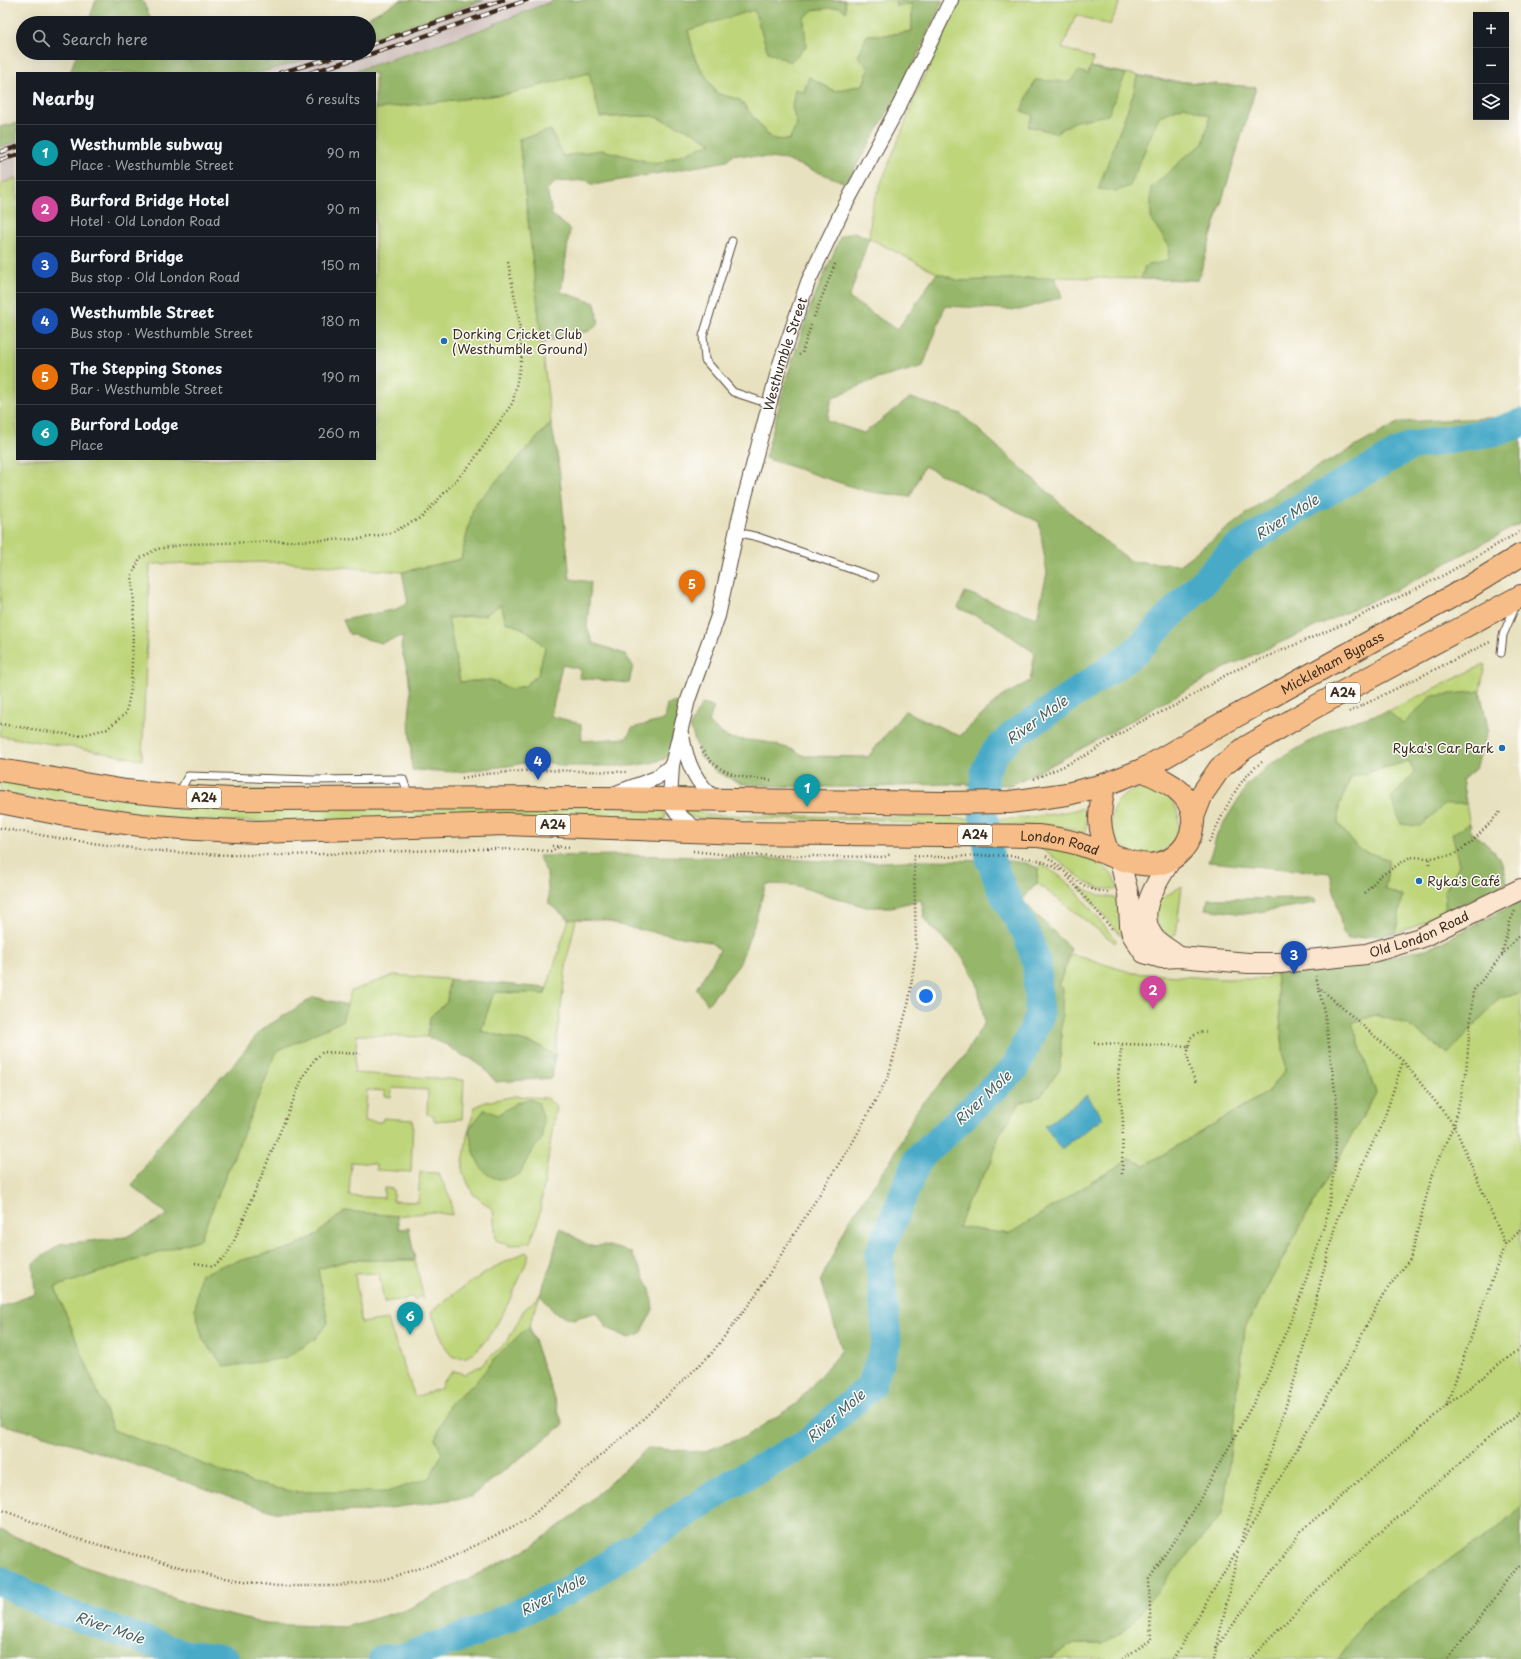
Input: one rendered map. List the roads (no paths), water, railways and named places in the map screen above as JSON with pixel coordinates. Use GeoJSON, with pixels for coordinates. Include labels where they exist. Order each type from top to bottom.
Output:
{"type":"FeatureCollection","features":[{"type":"Feature","properties":{"kind":"highway","name":"Mickleham Bypass"},"geometry":{"type":"LineString","coordinates":[[1142,770],[1209,731],[1455,595],[1521,554]]}},
{"type":"Feature","properties":{"kind":"highway","name":"A24"},"geometry":{"type":"LineString","coordinates":[[1193,817],[1202,794],[1220,768],[1245,748],[1313,708],[1520,596]]}},
{"type":"Feature","properties":{"kind":"highway","name":"A24"},"geometry":{"type":"LineString","coordinates":[[0,770],[126,791],[177,796],[240,799],[604,798],[942,803],[1010,802],[1067,794],[1104,785]]}},
{"type":"Feature","properties":{"kind":"highway"},"geometry":{"type":"LineString","coordinates":[[1142,770],[1167,781],[1179,790],[1188,802],[1193,817],[1187,844],[1179,855],[1170,861],[1155,865],[1137,863],[1114,856],[1100,828],[1099,815],[1104,785],[1142,770]]}},
{"type":"Feature","properties":{"kind":"highway","name":"A24"},"geometry":{"type":"LineString","coordinates":[[0,802],[61,814],[134,824],[196,829],[257,832],[506,824],[694,841]]}},
{"type":"Feature","properties":{"kind":"highway","name":"London Road"},"geometry":{"type":"LineString","coordinates":[[694,841],[740,833],[1009,835],[1062,839],[1114,856]]}},
{"type":"Feature","properties":{"kind":"main road"},"geometry":{"type":"LineString","coordinates":[[1114,856],[1128,893],[1130,925],[1138,944],[1144,952],[1161,958],[1179,957]]}},
{"type":"Feature","properties":{"kind":"main road"},"geometry":{"type":"LineString","coordinates":[[1170,861],[1150,893],[1146,910],[1147,925],[1156,940],[1179,957]]}},
{"type":"Feature","properties":{"kind":"main road","name":"Old London Road"},"geometry":{"type":"LineString","coordinates":[[1179,957],[1248,963],[1311,960],[1366,954],[1420,938],[1521,890]]}},
{"type":"Feature","properties":{"kind":"street","name":"Westhumble Street"},"geometry":{"type":"LineString","coordinates":[[670,800],[672,765],[688,700],[718,616],[769,404],[780,364],[808,282],[841,213],[900,104],[951,0]]}},
{"type":"Feature","properties":{"kind":"street","name":"Westhumble Street"},"geometry":{"type":"LineString","coordinates":[[681,732],[685,754],[696,778],[705,790],[717,800]]}},
{"type":"Feature","properties":{"kind":"street"},"geometry":{"type":"LineString","coordinates":[[604,798],[656,778],[672,765]]}},
{"type":"Feature","properties":{"kind":"street"},"geometry":{"type":"LineString","coordinates":[[670,800],[673,808],[680,816],[694,841]]}},
{"type":"Feature","properties":{"kind":"lane"},"geometry":{"type":"LineString","coordinates":[[732,241],[703,336],[705,360],[733,392],[769,404]]}},
{"type":"Feature","properties":{"kind":"lane"},"geometry":{"type":"LineString","coordinates":[[737,532],[758,537],[874,576]]}},
{"type":"Feature","properties":{"kind":"lane"},"geometry":{"type":"LineString","coordinates":[[1501,653],[1502,635],[1520,596]]}},
{"type":"Feature","properties":{"kind":"water"},"geometry":{"type":"Polygon","coordinates":[[[1087,1095],[1103,1118],[1061,1149],[1045,1126],[1087,1095]]]}},
{"type":"Feature","properties":{"kind":"waterway","name":"River Mole"},"geometry":{"type":"LineString","coordinates":[[383,1659],[401,1658],[477,1632],[567,1591],[731,1484],[808,1442],[871,1386],[887,1340],[879,1254],[918,1159],[1015,1068],[1039,1017],[1037,964],[1027,934],[1004,894],[990,859],[983,812],[985,771],[995,752],[1015,733],[1134,653],[1233,551],[1307,503],[1411,446],[1499,431],[1521,423]]}},
{"type":"Feature","properties":{"kind":"waterway","name":"River Mole"},"geometry":{"type":"LineString","coordinates":[[0,1581],[57,1610],[184,1654],[225,1659]]}},
{"type":"Feature","properties":{"kind":"railway"},"geometry":{"type":"LineString","coordinates":[[376,43],[503,0]]}},
{"type":"Feature","properties":{"kind":"railway"},"geometry":{"type":"LineString","coordinates":[[376,52],[527,0]]}},
{"type":"Feature","properties":{"kind":"railway"},"geometry":{"type":"LineString","coordinates":[[283,72],[324,60]]}},
{"type":"Feature","properties":{"kind":"railway"},"geometry":{"type":"LineString","coordinates":[[313,72],[351,60]]}},
{"type":"Feature","properties":{"kind":"railway"},"geometry":{"type":"LineString","coordinates":[[0,152],[16,147]]}},
{"type":"Feature","properties":{"kind":"railway"},"geometry":{"type":"LineString","coordinates":[[0,160],[16,155]]}},
{"type":"Feature","properties":{"kind":"place","name":"Dorking Cricket Club (Westhumble Ground)"},"geometry":{"type":"Point","coordinates":[444,341]}},
{"type":"Feature","properties":{"kind":"place","name":"The Stepping Stones"},"geometry":{"type":"Point","coordinates":[692,603]}},
{"type":"Feature","properties":{"kind":"place","name":"Ryka's Car Park"},"geometry":{"type":"Point","coordinates":[1502,748]}},
{"type":"Feature","properties":{"kind":"place","name":"Westhumble Street"},"geometry":{"type":"Point","coordinates":[538,780]}},
{"type":"Feature","properties":{"kind":"place","name":"Westhumble subway"},"geometry":{"type":"Point","coordinates":[807,807]}},
{"type":"Feature","properties":{"kind":"place","name":"Ryka's Café"},"geometry":{"type":"Point","coordinates":[1419,881]}},
{"type":"Feature","properties":{"kind":"place","name":"Burford Bridge"},"geometry":{"type":"Point","coordinates":[1294,974]}},
{"type":"Feature","properties":{"kind":"place","name":"Burford Bridge Hotel"},"geometry":{"type":"Point","coordinates":[1153,1009]}},
{"type":"Feature","properties":{"kind":"place","name":"Burford Lodge"},"geometry":{"type":"Point","coordinates":[410,1335]}}]}
